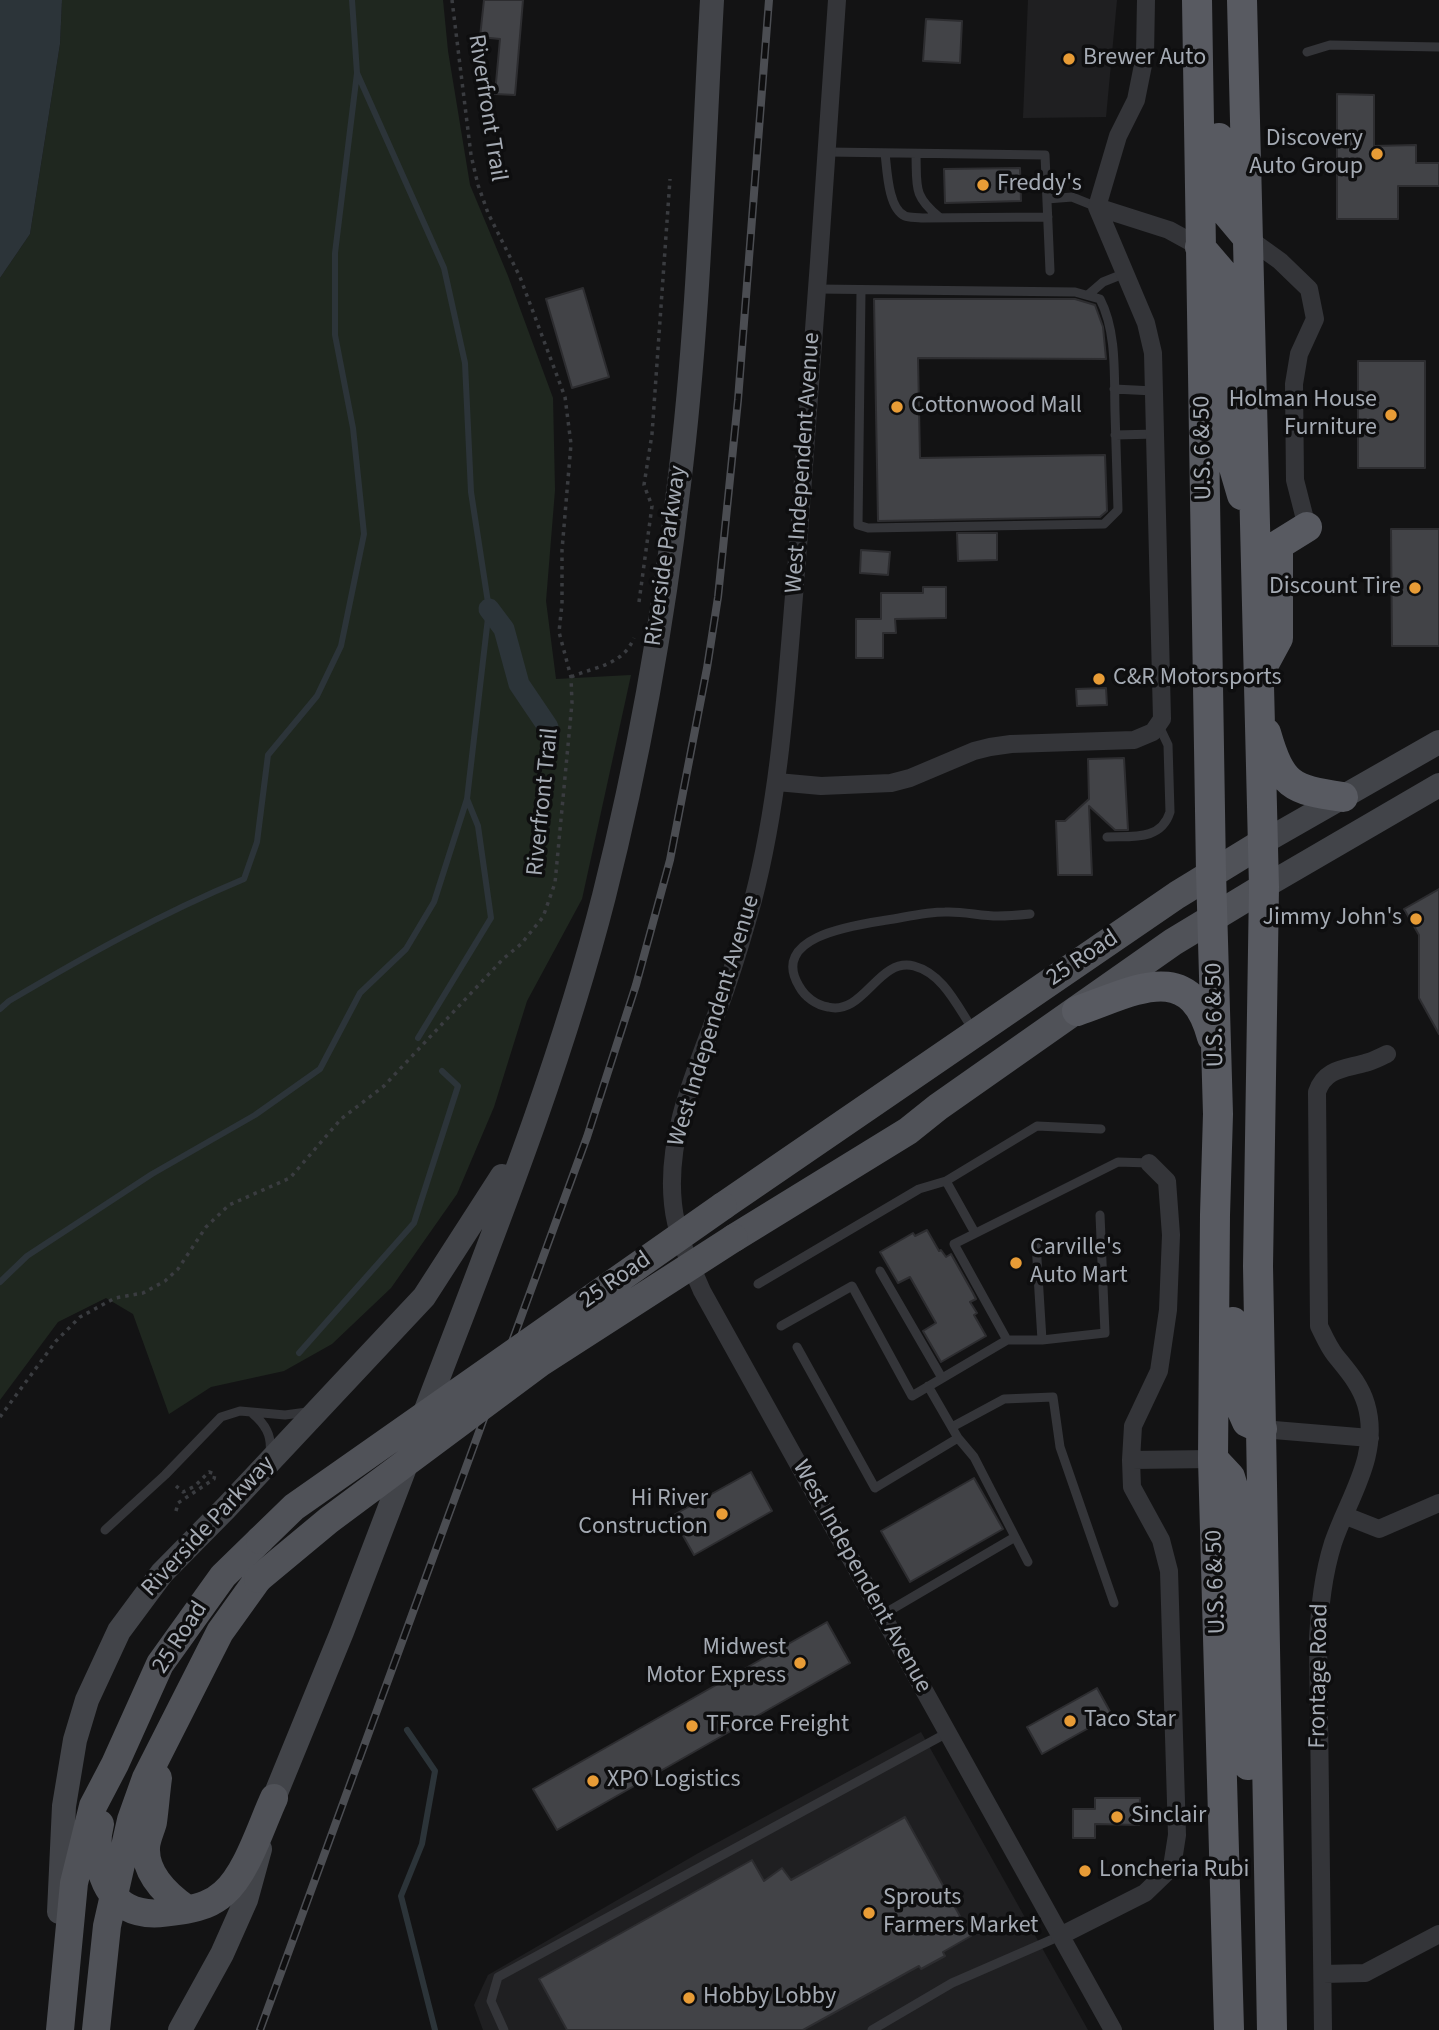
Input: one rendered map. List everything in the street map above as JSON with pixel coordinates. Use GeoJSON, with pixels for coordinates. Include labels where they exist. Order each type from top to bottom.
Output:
{"type":"FeatureCollection","features":[{"type":"Feature","properties":{"kind":"highway","name":"U.S. 6 & 50"},"geometry":{"type":"LineString","coordinates":[[1197,0],[1211,872],[1219,1114],[1215,1214],[1213,1459],[1229,2030]]}},
{"type":"Feature","properties":{"kind":"highway"},"geometry":{"type":"LineString","coordinates":[[1217,0],[1219,174],[1227,213],[1248,238]]}},
{"type":"Feature","properties":{"kind":"highway","name":"U.S. 6 & 50"},"geometry":{"type":"LineString","coordinates":[[1242,0],[1264,887],[1258,1266],[1272,2030]]}},
{"type":"Feature","properties":{"kind":"highway"},"geometry":{"type":"LineString","coordinates":[[1200,247],[1224,275],[1230,454],[1254,540]]}},
{"type":"Feature","properties":{"kind":"highway"},"geometry":{"type":"LineString","coordinates":[[1307,527],[1278,545],[1278,638],[1258,689],[1273,756],[1286,778],[1308,792],[1343,797]]}},
{"type":"Feature","properties":{"kind":"highway"},"geometry":{"type":"LineString","coordinates":[[1077,1011],[1149,986],[1163,985],[1188,995],[1199,1004],[1212,1035],[1219,1114]]}},
{"type":"Feature","properties":{"kind":"highway"},"geometry":{"type":"LineString","coordinates":[[1215,1214],[1231,1266],[1239,1404],[1247,1422],[1262,1429]]}},
{"type":"Feature","properties":{"kind":"highway"},"geometry":{"type":"LineString","coordinates":[[1213,1459],[1230,1477],[1242,1517],[1243,1708],[1248,1768],[1267,1854]]}},
{"type":"Feature","properties":{"kind":"main road","name":"Riverside Parkway"},"geometry":{"type":"LineString","coordinates":[[180,2030],[222,1954],[246,1900],[274,1798],[342,1632],[544,1099],[604,895],[637,743],[679,484],[690,374],[712,0]]}},
{"type":"Feature","properties":{"kind":"main road","name":"25 Road"},"geometry":{"type":"LineString","coordinates":[[60,2030],[74,1883],[93,1806],[160,1664],[223,1576],[294,1507],[723,1206],[1211,872],[1439,743]]}},
{"type":"Feature","properties":{"kind":"main road","name":"25 Road"},"geometry":{"type":"LineString","coordinates":[[96,2030],[107,1926],[131,1820],[146,1778],[220,1632],[258,1578],[329,1520],[540,1363],[734,1238],[908,1131],[938,1107],[1173,942],[1439,785]]}},
{"type":"Feature","properties":{"kind":"main road","name":"Riverside Parkway"},"geometry":{"type":"LineString","coordinates":[[60,2030],[59,1907],[64,1806],[75,1740],[87,1700],[119,1631],[162,1573],[424,1297],[493,1193],[544,1099]]}},
{"type":"Feature","properties":{"kind":"main road"},"geometry":{"type":"LineString","coordinates":[[173,1723],[158,1779],[146,1848],[149,1865],[157,1882],[169,1896],[187,1909]]}},
{"type":"Feature","properties":{"kind":"main road"},"geometry":{"type":"LineString","coordinates":[[115,1764],[97,1834],[97,1855],[102,1875],[114,1895],[125,1906],[144,1913],[164,1914],[198,1908],[214,1902],[237,1878],[274,1798]]}},
{"type":"Feature","properties":{"kind":"street","name":"West Independent Avenue"},"geometry":{"type":"LineString","coordinates":[[837,0],[807,438],[777,782],[766,843],[741,940],[680,1123],[674,1156],[672,1203],[685,1251],[702,1291],[1113,2030]]}},
{"type":"Feature","properties":{"kind":"street"},"geometry":{"type":"LineString","coordinates":[[777,782],[821,786],[891,783],[990,747],[1134,740],[1159,726],[1163,711],[1153,353],[1146,323],[1097,207],[1118,136],[1136,100],[1146,55],[1146,0]]}},
{"type":"Feature","properties":{"kind":"street"},"geometry":{"type":"LineString","coordinates":[[1097,207],[1169,230],[1200,247]]}},
{"type":"Feature","properties":{"kind":"street"},"geometry":{"type":"LineString","coordinates":[[1248,238],[1280,261],[1309,289],[1315,319],[1299,354],[1294,384],[1295,480],[1307,527]]}},
{"type":"Feature","properties":{"kind":"street","name":"Frontage Road"},"geometry":{"type":"LineString","coordinates":[[1323,2030],[1318,1639],[1321,1589],[1334,1542],[1361,1481],[1370,1438],[1367,1405],[1353,1375],[1333,1352],[1319,1326],[1317,1092],[1327,1076],[1333,1072],[1370,1062],[1387,1054]]}},
{"type":"Feature","properties":{"kind":"street"},"geometry":{"type":"LineString","coordinates":[[1060,1936],[1146,1893],[1172,1867],[1177,1835],[1169,1571],[1161,1540],[1132,1487],[1133,1426],[1159,1371],[1168,1310],[1171,1236],[1167,1181],[1149,1163]]}},
{"type":"Feature","properties":{"kind":"street"},"geometry":{"type":"LineString","coordinates":[[1262,1429],[1370,1438]]}},
{"type":"Feature","properties":{"kind":"street"},"geometry":{"type":"LineString","coordinates":[[1131,1460],[1213,1459]]}},
{"type":"Feature","properties":{"kind":"street"},"geometry":{"type":"LineString","coordinates":[[1346,1516],[1379,1529],[1439,1503]]}},
{"type":"Feature","properties":{"kind":"street"},"geometry":{"type":"LineString","coordinates":[[1323,1974],[1365,1973],[1439,1934]]}},
{"type":"Feature","properties":{"kind":"lane"},"geometry":{"type":"LineString","coordinates":[[1307,52],[1330,45],[1439,47]]}},
{"type":"Feature","properties":{"kind":"lane"},"geometry":{"type":"LineString","coordinates":[[827,152],[1045,155],[1050,271]]}},
{"type":"Feature","properties":{"kind":"lane"},"geometry":{"type":"LineString","coordinates":[[885,153],[892,200],[898,211],[905,216],[1048,217]]}},
{"type":"Feature","properties":{"kind":"lane"},"geometry":{"type":"LineString","coordinates":[[916,155],[918,194],[923,204],[940,218]]}},
{"type":"Feature","properties":{"kind":"lane"},"geometry":{"type":"LineString","coordinates":[[1047,199],[1072,197],[1097,207]]}},
{"type":"Feature","properties":{"kind":"lane"},"geometry":{"type":"LineString","coordinates":[[1088,295],[1103,282],[1124,274]]}},
{"type":"Feature","properties":{"kind":"lane"},"geometry":{"type":"LineString","coordinates":[[817,289],[1075,292],[1100,299],[1106,311],[1112,341],[1118,510],[1104,523],[868,528],[858,525],[861,291]]}},
{"type":"Feature","properties":{"kind":"lane"},"geometry":{"type":"LineString","coordinates":[[1114,389],[1156,391]]}},
{"type":"Feature","properties":{"kind":"lane"},"geometry":{"type":"LineString","coordinates":[[1115,435],[1157,434]]}},
{"type":"Feature","properties":{"kind":"lane"},"geometry":{"type":"LineString","coordinates":[[1107,838],[1145,836],[1162,828],[1167,821],[1170,812],[1168,745],[1159,726]]}},
{"type":"Feature","properties":{"kind":"lane"},"geometry":{"type":"LineString","coordinates":[[975,1032],[946,989],[927,971],[905,964],[897,967],[886,972],[853,1002],[842,1008],[831,1008],[819,1004],[801,990],[794,979],[794,958],[820,935],[855,925],[943,912],[997,916],[1030,914]]}},
{"type":"Feature","properties":{"kind":"lane"},"geometry":{"type":"LineString","coordinates":[[758,1284],[919,1189],[946,1181],[1037,1126],[1101,1129]]}},
{"type":"Feature","properties":{"kind":"lane"},"geometry":{"type":"LineString","coordinates":[[1007,1340],[954,1244],[1118,1162],[1149,1163]]}},
{"type":"Feature","properties":{"kind":"lane"},"geometry":{"type":"LineString","coordinates":[[946,1181],[975,1233]]}},
{"type":"Feature","properties":{"kind":"lane"},"geometry":{"type":"LineString","coordinates":[[781,1326],[852,1286],[912,1396],[1007,1340],[1042,1340],[1105,1333],[1100,1215]]}},
{"type":"Feature","properties":{"kind":"lane"},"geometry":{"type":"LineString","coordinates":[[1036,1243],[1042,1340]]}},
{"type":"Feature","properties":{"kind":"lane"},"geometry":{"type":"LineString","coordinates":[[880,1271],[942,1378]]}},
{"type":"Feature","properties":{"kind":"lane"},"geometry":{"type":"LineString","coordinates":[[797,1348],[875,1488],[958,1438]]}},
{"type":"Feature","properties":{"kind":"lane"},"geometry":{"type":"LineString","coordinates":[[928,1386],[958,1438],[974,1457],[1028,1562]]}},
{"type":"Feature","properties":{"kind":"lane"},"geometry":{"type":"LineString","coordinates":[[952,1427],[1004,1399],[1053,1398],[1060,1447],[1114,1603]]}},
{"type":"Feature","properties":{"kind":"lane"},"geometry":{"type":"LineString","coordinates":[[105,1530],[165,1475],[212,1425],[231,1413],[240,1410],[285,1415],[304,1413],[322,1406]]}},
{"type":"Feature","properties":{"kind":"lane"},"geometry":{"type":"LineString","coordinates":[[251,1412],[263,1422],[270,1436],[268,1463]]}},
{"type":"Feature","properties":{"kind":"lane"},"geometry":{"type":"LineString","coordinates":[[882,1615],[1016,1537]]}},
{"type":"Feature","properties":{"kind":"lane"},"geometry":{"type":"LineString","coordinates":[[504,2030],[491,2001],[498,1977],[947,1733]]}},
{"type":"Feature","properties":{"kind":"lane"},"geometry":{"type":"LineString","coordinates":[[872,2030],[952,1983],[1060,1936]]}},
{"type":"Feature","properties":{"kind":"path","name":"Riverfront Trail"},"geometry":{"type":"LineString","coordinates":[[0,1417],[56,1341],[80,1317],[115,1298],[143,1293],[166,1281],[178,1269],[206,1227],[229,1205],[290,1178],[341,1119],[384,1086],[502,959],[521,944],[543,916],[555,883],[572,703],[571,677],[559,632],[562,550],[571,444],[565,397],[520,277],[488,213],[478,185],[466,120],[452,0]]}},
{"type":"Feature","properties":{"kind":"path"},"geometry":{"type":"LineString","coordinates":[[638,612],[652,506],[643,485],[652,434],[670,179]]}},
{"type":"Feature","properties":{"kind":"path"},"geometry":{"type":"LineString","coordinates":[[571,677],[619,659],[634,639],[636,625]]}},
{"type":"Feature","properties":{"kind":"path"},"geometry":{"type":"LineString","coordinates":[[176,1486],[183,1492],[195,1486],[209,1472],[215,1474],[214,1479],[178,1503],[176,1511]]}},
{"type":"Feature","properties":{"kind":"shaded area"},"geometry":{"type":"Polygon","coordinates":[[[0,0],[62,0],[60,44],[30,234],[0,278],[0,0]]]}},
{"type":"Feature","properties":{"kind":"shaded area"},"geometry":{"type":"Polygon","coordinates":[[[62,0],[443,0],[448,51],[470,185],[508,276],[553,398],[555,490],[546,601],[556,679],[631,675],[582,899],[527,1001],[494,1107],[457,1194],[391,1288],[332,1344],[284,1371],[211,1387],[169,1414],[133,1314],[106,1298],[58,1322],[0,1400],[0,278],[30,234],[60,44],[62,0]]]}},
{"type":"Feature","properties":{"kind":"shaded area","name":"Brewer Auto"},"geometry":{"type":"Polygon","coordinates":[[[1028,0],[1117,0],[1106,117],[1023,118],[1028,0]]]}},
{"type":"Feature","properties":{"kind":"shaded area"},"geometry":{"type":"Polygon","coordinates":[[[921,1732],[1088,2030],[483,2030],[474,2005],[488,1975],[702,1851],[921,1732]]]}},
{"type":"Feature","properties":{"kind":"building"},"geometry":{"type":"Polygon","coordinates":[[[484,0],[523,0],[515,95],[495,94],[500,39],[480,37],[484,0]]]}},
{"type":"Feature","properties":{"kind":"building"},"geometry":{"type":"Polygon","coordinates":[[[926,19],[962,21],[960,63],[923,61],[926,19]]]}},
{"type":"Feature","properties":{"kind":"building","name":"Discovery Auto Group"},"geometry":{"type":"Polygon","coordinates":[[[1337,94],[1374,95],[1374,146],[1416,145],[1416,163],[1439,163],[1439,186],[1398,186],[1398,219],[1337,219],[1337,94]]]}},
{"type":"Feature","properties":{"kind":"building","name":"Freddy's"},"geometry":{"type":"Polygon","coordinates":[[[1020,168],[1021,201],[945,203],[944,169],[1020,168]]]}},
{"type":"Feature","properties":{"kind":"building"},"geometry":{"type":"Polygon","coordinates":[[[583,288],[609,377],[572,388],[546,299],[583,288]]]}},
{"type":"Feature","properties":{"kind":"building","name":"Cottonwood Mall"},"geometry":{"type":"Polygon","coordinates":[[[874,299],[1075,299],[1095,305],[1103,327],[1106,359],[918,358],[920,458],[1105,455],[1107,511],[1100,517],[878,521],[874,299]]]}},
{"type":"Feature","properties":{"kind":"building","name":"Holman House Furniture"},"geometry":{"type":"Polygon","coordinates":[[[1358,361],[1425,361],[1425,468],[1358,468],[1358,361]]]}},
{"type":"Feature","properties":{"kind":"building","name":"Discount Tire"},"geometry":{"type":"Polygon","coordinates":[[[1391,529],[1439,529],[1439,646],[1392,646],[1391,529]]]}},
{"type":"Feature","properties":{"kind":"building"},"geometry":{"type":"Polygon","coordinates":[[[957,533],[997,533],[997,560],[958,561],[957,533]]]}},
{"type":"Feature","properties":{"kind":"building"},"geometry":{"type":"Polygon","coordinates":[[[861,550],[890,552],[888,575],[860,573],[861,550]]]}},
{"type":"Feature","properties":{"kind":"building"},"geometry":{"type":"Polygon","coordinates":[[[923,587],[946,587],[946,618],[895,619],[896,633],[883,633],[883,658],[856,658],[856,619],[881,619],[881,593],[923,593],[923,587]]]}},
{"type":"Feature","properties":{"kind":"building","name":"C&R Motorsports"},"geometry":{"type":"Polygon","coordinates":[[[1106,688],[1107,705],[1077,706],[1076,689],[1106,688]]]}},
{"type":"Feature","properties":{"kind":"building"},"geometry":{"type":"Polygon","coordinates":[[[1124,758],[1128,830],[1115,830],[1089,806],[1092,875],[1058,875],[1056,821],[1065,821],[1089,799],[1088,759],[1124,758]]]}},
{"type":"Feature","properties":{"kind":"building"},"geometry":{"type":"Polygon","coordinates":[[[1439,889],[1439,1034],[1419,998],[1419,935],[1404,909],[1439,889]]]}},
{"type":"Feature","properties":{"kind":"building"},"geometry":{"type":"Polygon","coordinates":[[[927,1230],[939,1251],[946,1257],[951,1254],[973,1293],[976,1299],[970,1302],[986,1336],[941,1362],[923,1331],[936,1323],[910,1277],[898,1283],[880,1252],[913,1233],[915,1236],[927,1230]]]}},
{"type":"Feature","properties":{"kind":"building","name":"Hi River Construction"},"geometry":{"type":"Polygon","coordinates":[[[751,1472],[772,1511],[694,1555],[672,1516],[751,1472]]]}},
{"type":"Feature","properties":{"kind":"building"},"geometry":{"type":"Polygon","coordinates":[[[974,1478],[1003,1529],[910,1582],[881,1531],[974,1478]]]}},
{"type":"Feature","properties":{"kind":"building"},"geometry":{"type":"Polygon","coordinates":[[[827,1622],[850,1663],[557,1830],[533,1789],[827,1622]]]}},
{"type":"Feature","properties":{"kind":"building","name":"Taco Star"},"geometry":{"type":"Polygon","coordinates":[[[1097,1688],[1112,1715],[1042,1754],[1027,1727],[1097,1688]]]}},
{"type":"Feature","properties":{"kind":"building","name":"Sinclair"},"geometry":{"type":"Polygon","coordinates":[[[1095,1798],[1140,1798],[1139,1825],[1095,1824],[1095,1838],[1073,1838],[1073,1809],[1095,1809],[1095,1798]]]}},
{"type":"Feature","properties":{"kind":"building"},"geometry":{"type":"Polygon","coordinates":[[[905,1817],[971,1936],[943,1952],[945,1956],[921,1969],[919,1966],[803,2030],[567,2030],[539,1979],[752,1860],[764,1881],[782,1868],[791,1880],[905,1817]]]}},
{"type":"Feature","properties":{"kind":"waterway"},"geometry":{"type":"LineString","coordinates":[[352,0],[357,73],[444,268],[465,363],[471,492],[489,609],[467,799],[478,826],[491,918],[418,1038]]}},
{"type":"Feature","properties":{"kind":"waterway"},"geometry":{"type":"LineString","coordinates":[[0,1009],[9,1001],[124,936],[244,879],[257,842],[268,755],[317,696],[341,646],[364,534],[353,428],[335,335],[335,253],[357,73]]}},
{"type":"Feature","properties":{"kind":"waterway"},"geometry":{"type":"LineString","coordinates":[[489,609],[504,629],[519,684],[548,727]]}},
{"type":"Feature","properties":{"kind":"waterway"},"geometry":{"type":"LineString","coordinates":[[0,1282],[27,1256],[152,1174],[255,1115],[320,1069],[360,993],[406,949],[434,902],[467,799]]}},
{"type":"Feature","properties":{"kind":"waterway"},"geometry":{"type":"LineString","coordinates":[[299,1353],[414,1223],[458,1086],[442,1071]]}},
{"type":"Feature","properties":{"kind":"waterway"},"geometry":{"type":"LineString","coordinates":[[407,1730],[435,1771],[422,1844],[401,1896],[435,2030]]}},
{"type":"Feature","properties":{"kind":"railway"},"geometry":{"type":"LineString","coordinates":[[260,2030],[587,1137],[636,985],[670,860],[718,597],[738,400],[769,0]]}},
{"type":"Feature","properties":{"kind":"place","name":"Brewer Auto"},"geometry":{"type":"Point","coordinates":[1069,59]}},
{"type":"Feature","properties":{"kind":"place","name":"Discovery Auto Group"},"geometry":{"type":"Point","coordinates":[1377,154]}},
{"type":"Feature","properties":{"kind":"place","name":"Freddy's"},"geometry":{"type":"Point","coordinates":[983,185]}},
{"type":"Feature","properties":{"kind":"place","name":"Cottonwood Mall"},"geometry":{"type":"Point","coordinates":[897,407]}},
{"type":"Feature","properties":{"kind":"place","name":"Holman House Furniture"},"geometry":{"type":"Point","coordinates":[1391,415]}},
{"type":"Feature","properties":{"kind":"place","name":"Discount Tire"},"geometry":{"type":"Point","coordinates":[1415,588]}},
{"type":"Feature","properties":{"kind":"place","name":"C&R Motorsports"},"geometry":{"type":"Point","coordinates":[1099,679]}},
{"type":"Feature","properties":{"kind":"place","name":"Jimmy John's"},"geometry":{"type":"Point","coordinates":[1416,919]}},
{"type":"Feature","properties":{"kind":"place","name":"Carville's Auto Mart"},"geometry":{"type":"Point","coordinates":[1016,1263]}},
{"type":"Feature","properties":{"kind":"place","name":"Hi River Construction"},"geometry":{"type":"Point","coordinates":[722,1514]}},
{"type":"Feature","properties":{"kind":"place","name":"Midwest Motor Express"},"geometry":{"type":"Point","coordinates":[800,1663]}},
{"type":"Feature","properties":{"kind":"place","name":"Taco Star"},"geometry":{"type":"Point","coordinates":[1070,1721]}},
{"type":"Feature","properties":{"kind":"place","name":"TForce Freight"},"geometry":{"type":"Point","coordinates":[692,1726]}},
{"type":"Feature","properties":{"kind":"place","name":"XPO Logistics"},"geometry":{"type":"Point","coordinates":[593,1781]}},
{"type":"Feature","properties":{"kind":"place","name":"Sinclair"},"geometry":{"type":"Point","coordinates":[1117,1817]}},
{"type":"Feature","properties":{"kind":"place","name":"Loncheria Rubi"},"geometry":{"type":"Point","coordinates":[1085,1871]}},
{"type":"Feature","properties":{"kind":"place","name":"Sprouts Farmers Market"},"geometry":{"type":"Point","coordinates":[869,1913]}},
{"type":"Feature","properties":{"kind":"place","name":"Hobby Lobby"},"geometry":{"type":"Point","coordinates":[689,1998]}}]}
